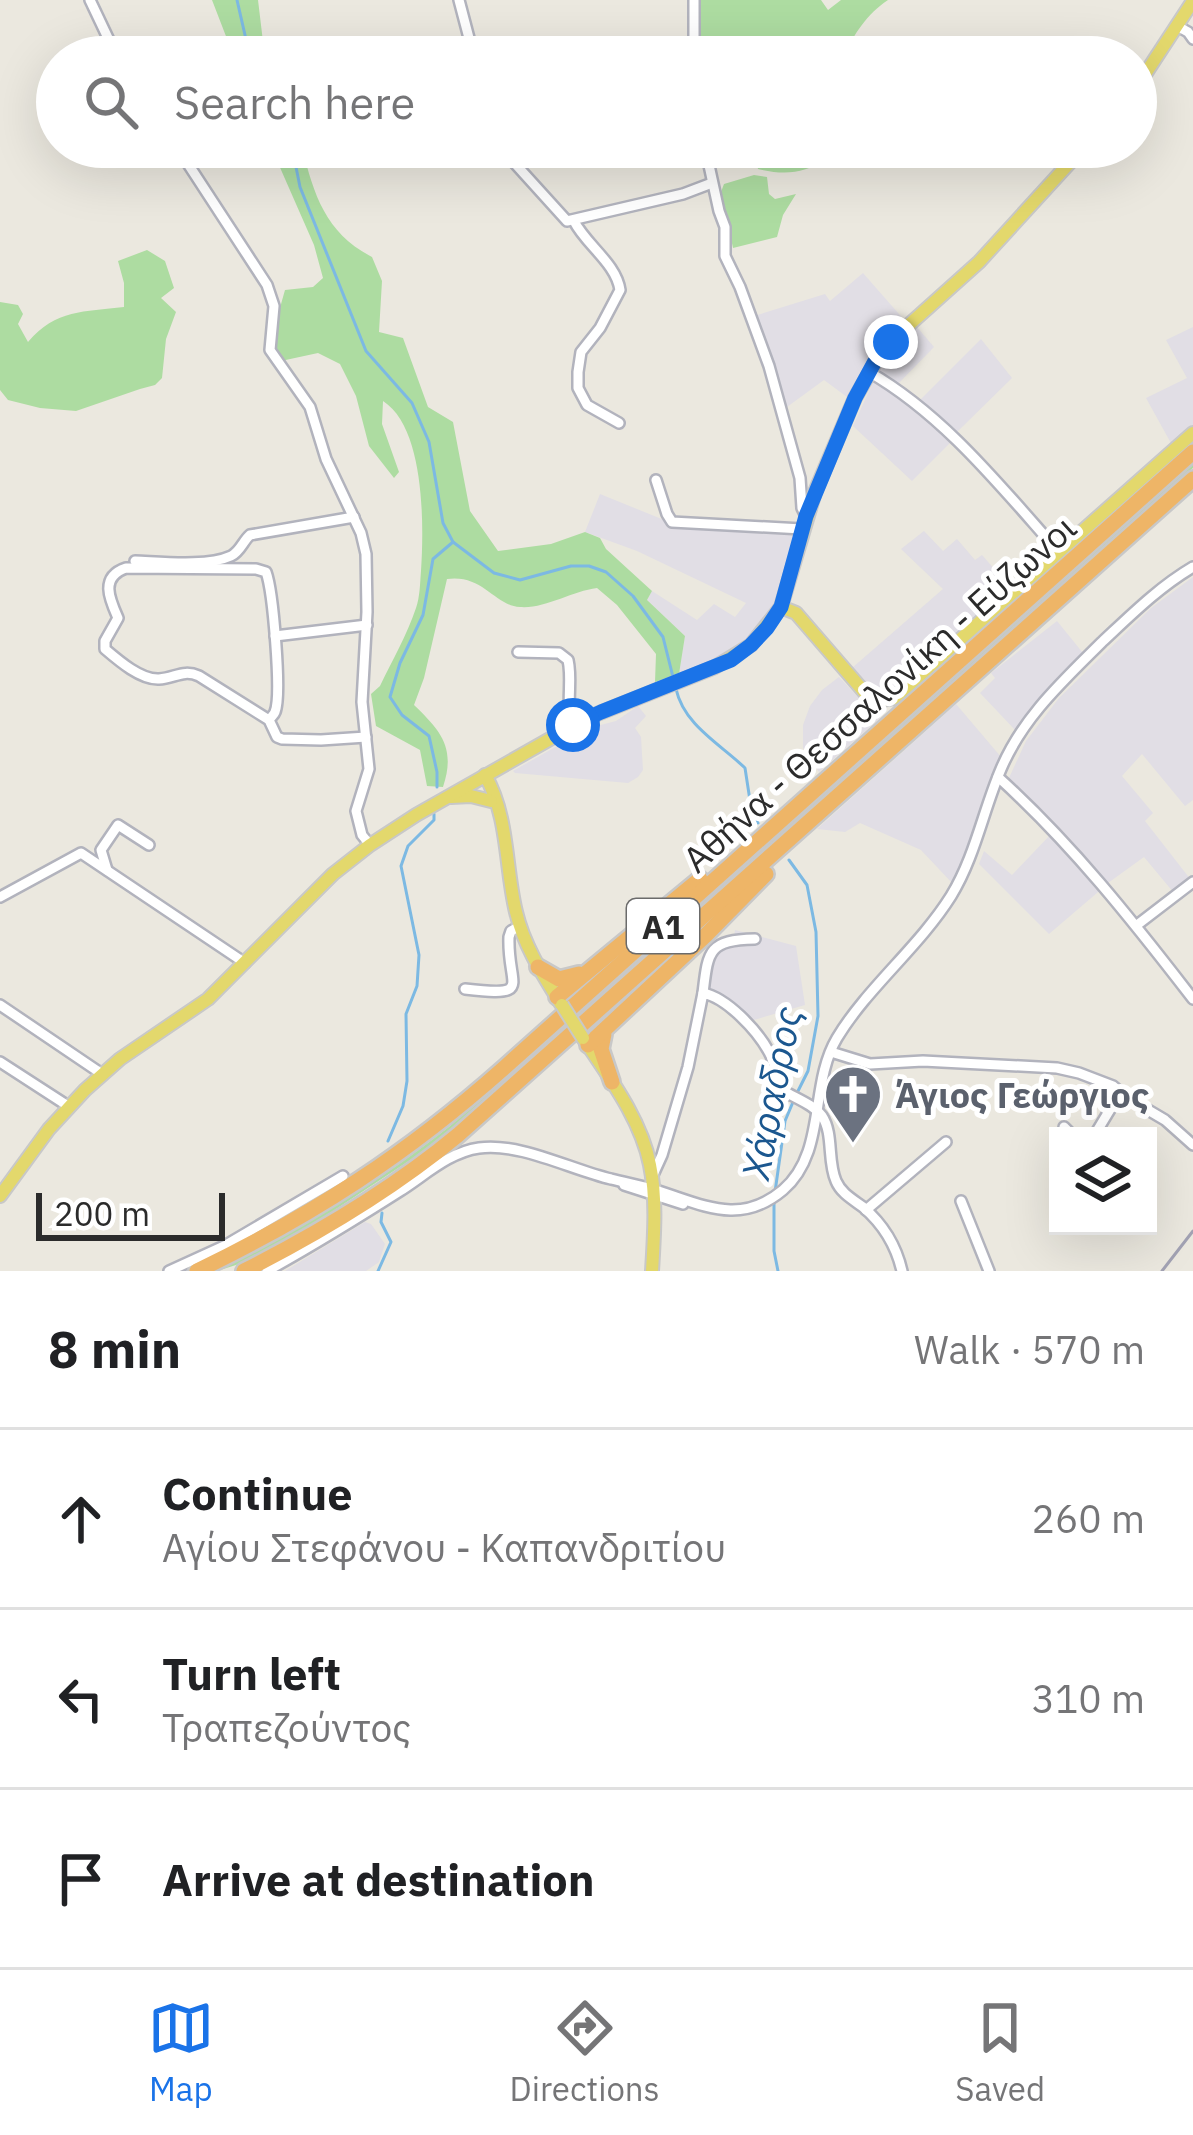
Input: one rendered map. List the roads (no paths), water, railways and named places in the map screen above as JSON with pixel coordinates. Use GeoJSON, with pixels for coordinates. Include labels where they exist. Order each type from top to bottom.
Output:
{"type":"FeatureCollection","features":[{"type":"Feature","properties":{"kind":"highway","name":"Αθήνα - Θεσσαλονίκη - Εύζωνοι"},"geometry":{"type":"LineString","coordinates":[[197,1271],[305,1215],[409,1146],[1193,452]]}},
{"type":"Feature","properties":{"kind":"highway","name":"Αθήνα - Θεσσαλονίκη - Εύζωνοι"},"geometry":{"type":"LineString","coordinates":[[244,1271],[347,1214],[442,1150],[1193,479]]}},
{"type":"Feature","properties":{"kind":"highway"},"geometry":{"type":"LineString","coordinates":[[560,1001],[592,967],[821,785]]}},
{"type":"Feature","properties":{"kind":"highway"},"geometry":{"type":"LineString","coordinates":[[585,1042],[606,1031],[724,918],[833,801]]}},
{"type":"Feature","properties":{"kind":"highway"},"geometry":{"type":"LineString","coordinates":[[538,967],[560,980],[592,967]]}},
{"type":"Feature","properties":{"kind":"highway"},"geometry":{"type":"LineString","coordinates":[[606,1031],[600,1044],[612,1082]]}},
{"type":"Feature","properties":{"kind":"main road"},"geometry":{"type":"LineString","coordinates":[[1157,58],[1193,1]]}},
{"type":"Feature","properties":{"kind":"main road"},"geometry":{"type":"LineString","coordinates":[[0,1196],[68,1106],[142,1043],[190,1013],[370,845],[573,725],[731,660],[757,640],[781,607],[804,523],[869,372],[891,342],[979,262],[1065,168]]}},
{"type":"Feature","properties":{"kind":"main road"},"geometry":{"type":"LineString","coordinates":[[781,607],[796,613],[866,694],[888,700],[902,693],[1193,433]]}},
{"type":"Feature","properties":{"kind":"main road"},"geometry":{"type":"LineString","coordinates":[[482,777],[495,807],[520,926],[538,967],[640,1132],[652,1187],[652,1271]]}},
{"type":"Feature","properties":{"kind":"main road"},"geometry":{"type":"LineString","coordinates":[[444,799],[471,796],[495,807]]}},
{"type":"Feature","properties":{"kind":"street"},"geometry":{"type":"LineString","coordinates":[[90,0],[107,36]]}},
{"type":"Feature","properties":{"kind":"street"},"geometry":{"type":"LineString","coordinates":[[459,0],[468,36]]}},
{"type":"Feature","properties":{"kind":"street"},"geometry":{"type":"LineString","coordinates":[[694,0],[694,36]]}},
{"type":"Feature","properties":{"kind":"street"},"geometry":{"type":"LineString","coordinates":[[1179,27],[1193,39]]}},
{"type":"Feature","properties":{"kind":"street"},"geometry":{"type":"LineString","coordinates":[[190,168],[266,286],[274,306],[270,350],[310,407],[366,554],[362,702],[368,779],[356,811],[370,845]]}},
{"type":"Feature","properties":{"kind":"street"},"geometry":{"type":"LineString","coordinates":[[519,168],[568,221],[712,183]]}},
{"type":"Feature","properties":{"kind":"street"},"geometry":{"type":"LineString","coordinates":[[656,480],[672,522],[804,523],[800,478],[776,387],[740,286],[724,256],[725,227],[710,168]]}},
{"type":"Feature","properties":{"kind":"street"},"geometry":{"type":"LineString","coordinates":[[574,221],[614,271],[620,290],[581,352],[578,388],[587,404],[619,423]]}},
{"type":"Feature","properties":{"kind":"street"},"geometry":{"type":"LineString","coordinates":[[869,372],[950,433],[1058,551]]}},
{"type":"Feature","properties":{"kind":"street"},"geometry":{"type":"LineString","coordinates":[[134,561],[226,557],[235,555],[250,535],[354,517]]}},
{"type":"Feature","properties":{"kind":"street"},"geometry":{"type":"LineString","coordinates":[[267,1271],[450,1158],[471,1150],[517,1151],[652,1187],[717,1210],[741,1210],[787,1186],[808,1153],[819,1090],[837,1039],[949,898],[1020,733],[1048,696],[1145,601],[1193,567]]}},
{"type":"Feature","properties":{"kind":"street"},"geometry":{"type":"LineString","coordinates":[[269,720],[276,705],[269,577],[262,571],[117,571],[110,580],[110,604],[118,618],[105,641],[108,652],[139,673],[155,680],[189,671],[269,720],[282,739],[366,737]]}},
{"type":"Feature","properties":{"kind":"street"},"geometry":{"type":"LineString","coordinates":[[275,636],[367,625]]}},
{"type":"Feature","properties":{"kind":"street"},"geometry":{"type":"LineString","coordinates":[[518,652],[559,653],[568,660],[568,710],[573,725]]}},
{"type":"Feature","properties":{"kind":"street"},"geometry":{"type":"LineString","coordinates":[[998,777],[1091,869],[1193,998]]}},
{"type":"Feature","properties":{"kind":"street"},"geometry":{"type":"LineString","coordinates":[[106,870],[101,850],[118,824],[149,845]]}},
{"type":"Feature","properties":{"kind":"street"},"geometry":{"type":"LineString","coordinates":[[0,897],[77,853],[84,854],[245,963]]}},
{"type":"Feature","properties":{"kind":"street"},"geometry":{"type":"LineString","coordinates":[[1137,925],[1193,882]]}},
{"type":"Feature","properties":{"kind":"street"},"geometry":{"type":"LineString","coordinates":[[465,989],[504,993],[512,988],[509,937],[520,926]]}},
{"type":"Feature","properties":{"kind":"street"},"geometry":{"type":"LineString","coordinates":[[652,1187],[688,1067],[709,954],[736,939],[755,939]]}},
{"type":"Feature","properties":{"kind":"street"},"geometry":{"type":"LineString","coordinates":[[703,993],[724,1000],[767,1049],[782,1090],[817,1110],[825,1121],[837,1184],[892,1240],[902,1271]]}},
{"type":"Feature","properties":{"kind":"street"},"geometry":{"type":"LineString","coordinates":[[0,1005],[102,1074]]}},
{"type":"Feature","properties":{"kind":"street"},"geometry":{"type":"LineString","coordinates":[[831,1052],[870,1064],[923,1060],[1057,1068],[1113,1086],[1193,1145]]}},
{"type":"Feature","properties":{"kind":"street"},"geometry":{"type":"LineString","coordinates":[[0,1062],[68,1106]]}},
{"type":"Feature","properties":{"kind":"street"},"geometry":{"type":"LineString","coordinates":[[1099,1127],[1120,1093]]}},
{"type":"Feature","properties":{"kind":"street"},"geometry":{"type":"LineString","coordinates":[[866,1210],[946,1142]]}},
{"type":"Feature","properties":{"kind":"street"},"geometry":{"type":"LineString","coordinates":[[169,1271],[226,1245],[343,1176]]}},
{"type":"Feature","properties":{"kind":"street"},"geometry":{"type":"LineString","coordinates":[[961,1201],[989,1271]]}},
{"type":"Feature","properties":{"kind":"waterway","name":"Χάραδρος"},"geometry":{"type":"LineString","coordinates":[[237,0],[245,36]]}},
{"type":"Feature","properties":{"kind":"waterway","name":"Χάραδρος"},"geometry":{"type":"LineString","coordinates":[[296,168],[366,351],[412,403],[429,442],[443,523],[453,542],[494,573],[520,580],[571,566],[606,572],[633,596],[663,637],[673,677]]}},
{"type":"Feature","properties":{"kind":"waterway"},"geometry":{"type":"LineString","coordinates":[[437,787],[429,736],[402,715],[390,697],[423,615],[433,559],[453,542]]}},
{"type":"Feature","properties":{"kind":"waterway","name":"Χάραδρος"},"geometry":{"type":"LineString","coordinates":[[676,689],[695,723],[745,768],[758,823]]}},
{"type":"Feature","properties":{"kind":"waterway"},"geometry":{"type":"LineString","coordinates":[[388,1141],[403,1106],[406,1014],[417,986],[419,955],[401,866],[408,846],[434,820],[434,814]]}},
{"type":"Feature","properties":{"kind":"waterway","name":"Χάραδρος"},"geometry":{"type":"LineString","coordinates":[[789,860],[807,885],[816,932],[818,1016],[808,1071],[797,1093]]}},
{"type":"Feature","properties":{"kind":"waterway","name":"Χάραδρος"},"geometry":{"type":"LineString","coordinates":[[775,1192],[785,1121],[793,1102]]}},
{"type":"Feature","properties":{"kind":"waterway","name":"Χάραδρος"},"geometry":{"type":"LineString","coordinates":[[774,1201],[778,1271]]}},
{"type":"Feature","properties":{"kind":"waterway"},"geometry":{"type":"LineString","coordinates":[[378,1271],[391,1242],[381,1222],[382,1213]]}},
{"type":"Feature","properties":{"kind":"railway"},"geometry":{"type":"LineString","coordinates":[[1162,1271],[1193,1231]]}},
{"type":"Feature","properties":{"kind":"place","name":"Άγιος Γεώργιος"},"geometry":{"type":"Point","coordinates":[853,1145]}}]}
